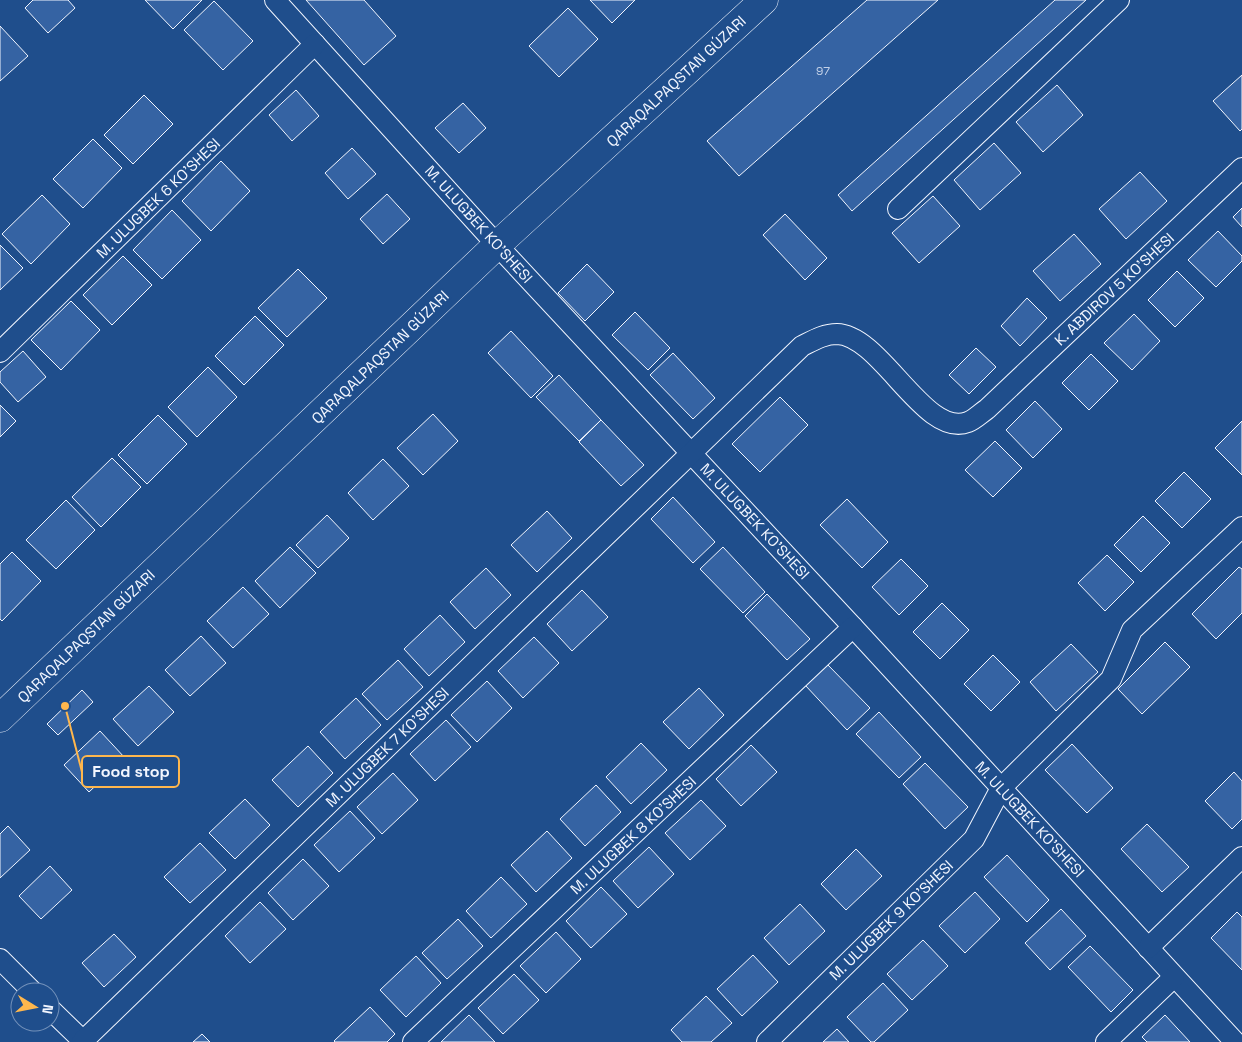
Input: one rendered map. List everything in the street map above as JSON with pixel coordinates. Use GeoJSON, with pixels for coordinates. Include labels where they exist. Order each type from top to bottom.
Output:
{"type":"FeatureCollection","features":[{"type":"Feature","properties":{"kind":"street","name":"M. ULUGBEK KO'SHESI"},"geometry":{"type":"LineString","coordinates":[[275,0],[498,245],[1235,1042]]}},
{"type":"Feature","properties":{"kind":"street"},"geometry":{"type":"LineString","coordinates":[[0,718],[498,245],[764,0]]}},
{"type":"Feature","properties":{"kind":"street"},"geometry":{"type":"LineString","coordinates":[[898,209],[1119,0]]}},
{"type":"Feature","properties":{"kind":"street","name":"M. ULUGBEK 6 KO'SHESI"},"geometry":{"type":"LineString","coordinates":[[0,352],[315,44]]}},
{"type":"Feature","properties":{"kind":"street","name":"K. ABDIROV 5 KO'SHESI"},"geometry":{"type":"LineString","coordinates":[[691,452],[802,346],[820,336],[839,334],[860,341],[931,413],[940,419],[955,424],[968,422],[987,410],[1242,168]]}},
{"type":"Feature","properties":{"kind":"street","name":"M. ULUGBEK 7 KO'SHESI"},"geometry":{"type":"LineString","coordinates":[[83,1042],[691,452]]}},
{"type":"Feature","properties":{"kind":"street","name":"M. ULUGBEK 9 KO'SHESI"},"geometry":{"type":"LineString","coordinates":[[767,1042],[974,839],[1001,788],[1111,679],[1132,630],[1242,527]]}},
{"type":"Feature","properties":{"kind":"street","name":"M. ULUGBEK 8 KO'SHESI"},"geometry":{"type":"LineString","coordinates":[[413,1042],[853,627]]}},
{"type":"Feature","properties":{"kind":"street"},"geometry":{"type":"LineString","coordinates":[[1148,948],[1242,857]]}},
{"type":"Feature","properties":{"kind":"street"},"geometry":{"type":"LineString","coordinates":[[0,960],[23,982]]}},
{"type":"Feature","properties":{"kind":"street"},"geometry":{"type":"LineString","coordinates":[[1106,1042],[1174,977]]}},
{"type":"Feature","properties":{"kind":"street"},"geometry":{"type":"LineString","coordinates":[[60,1019],[83,1042]]}},
{"type":"Feature","properties":{"kind":"building"},"geometry":{"type":"Polygon","coordinates":[[[33,0],[68,0],[75,8],[48,33],[25,8],[33,0]]]}},
{"type":"Feature","properties":{"kind":"building"},"geometry":{"type":"Polygon","coordinates":[[[145,0],[202,0],[173,29],[145,0]]]}},
{"type":"Feature","properties":{"kind":"building"},"geometry":{"type":"Polygon","coordinates":[[[306,0],[364,0],[396,36],[364,65],[306,0]]]}},
{"type":"Feature","properties":{"kind":"building"},"geometry":{"type":"Polygon","coordinates":[[[590,0],[635,0],[612,23],[590,0]]]}},
{"type":"Feature","properties":{"kind":"building"},"geometry":{"type":"Polygon","coordinates":[[[867,0],[938,0],[739,176],[707,141],[867,0]]]}},
{"type":"Feature","properties":{"kind":"building"},"geometry":{"type":"Polygon","coordinates":[[[1055,0],[1086,0],[852,211],[838,195],[1055,0]]]}},
{"type":"Feature","properties":{"kind":"building"},"geometry":{"type":"Polygon","coordinates":[[[214,1],[253,41],[223,70],[184,30],[214,1]]]}},
{"type":"Feature","properties":{"kind":"building"},"geometry":{"type":"Polygon","coordinates":[[[568,8],[598,39],[559,77],[529,46],[568,8]]]}},
{"type":"Feature","properties":{"kind":"building"},"geometry":{"type":"Polygon","coordinates":[[[0,26],[28,56],[0,81],[0,26]]]}},
{"type":"Feature","properties":{"kind":"building"},"geometry":{"type":"Polygon","coordinates":[[[1242,75],[1242,129],[1240,131],[1213,101],[1242,75]]]}},
{"type":"Feature","properties":{"kind":"building"},"geometry":{"type":"Polygon","coordinates":[[[1057,85],[1083,115],[1043,152],[1016,122],[1057,85]]]}},
{"type":"Feature","properties":{"kind":"building"},"geometry":{"type":"Polygon","coordinates":[[[296,90],[319,116],[292,141],[269,115],[296,90]]]}},
{"type":"Feature","properties":{"kind":"building"},"geometry":{"type":"Polygon","coordinates":[[[144,95],[173,124],[133,164],[104,135],[144,95]]]}},
{"type":"Feature","properties":{"kind":"building"},"geometry":{"type":"Polygon","coordinates":[[[463,103],[486,128],[459,153],[435,128],[463,103]]]}},
{"type":"Feature","properties":{"kind":"building"},"geometry":{"type":"Polygon","coordinates":[[[93,139],[122,168],[83,208],[53,179],[93,139]]]}},
{"type":"Feature","properties":{"kind":"building"},"geometry":{"type":"Polygon","coordinates":[[[994,143],[1021,173],[980,210],[954,180],[994,143]]]}},
{"type":"Feature","properties":{"kind":"building"},"geometry":{"type":"Polygon","coordinates":[[[352,148],[376,174],[348,199],[325,173],[352,148]]]}},
{"type":"Feature","properties":{"kind":"building"},"geometry":{"type":"Polygon","coordinates":[[[221,161],[250,191],[211,231],[182,201],[221,161]]]}},
{"type":"Feature","properties":{"kind":"building"},"geometry":{"type":"Polygon","coordinates":[[[1140,172],[1167,201],[1126,239],[1099,209],[1140,172]]]}},
{"type":"Feature","properties":{"kind":"building"},"geometry":{"type":"Polygon","coordinates":[[[387,194],[410,219],[383,244],[360,219],[387,194]]]}},
{"type":"Feature","properties":{"kind":"building"},"geometry":{"type":"Polygon","coordinates":[[[42,195],[70,224],[31,264],[2,234],[42,195]]]}},
{"type":"Feature","properties":{"kind":"building"},"geometry":{"type":"Polygon","coordinates":[[[933,196],[960,226],[919,263],[892,233],[933,196]]]}},
{"type":"Feature","properties":{"kind":"building"},"geometry":{"type":"Polygon","coordinates":[[[1242,208],[1242,227],[1233,217],[1242,208]]]}},
{"type":"Feature","properties":{"kind":"building"},"geometry":{"type":"Polygon","coordinates":[[[172,210],[201,240],[162,279],[133,250],[172,210]]]}},
{"type":"Feature","properties":{"kind":"building"},"geometry":{"type":"Polygon","coordinates":[[[785,214],[827,258],[805,280],[763,235],[785,214]]]}},
{"type":"Feature","properties":{"kind":"building"},"geometry":{"type":"Polygon","coordinates":[[[1218,231],[1242,256],[1242,261],[1216,287],[1188,260],[1218,231]]]}},
{"type":"Feature","properties":{"kind":"building"},"geometry":{"type":"Polygon","coordinates":[[[1074,234],[1101,264],[1060,301],[1033,271],[1074,234]]]}},
{"type":"Feature","properties":{"kind":"building"},"geometry":{"type":"Polygon","coordinates":[[[0,245],[23,268],[0,290],[0,245]]]}},
{"type":"Feature","properties":{"kind":"building"},"geometry":{"type":"Polygon","coordinates":[[[123,256],[152,285],[112,325],[83,295],[123,256]]]}},
{"type":"Feature","properties":{"kind":"building"},"geometry":{"type":"Polygon","coordinates":[[[587,264],[614,292],[585,321],[558,293],[587,264]]]}},
{"type":"Feature","properties":{"kind":"building"},"geometry":{"type":"Polygon","coordinates":[[[298,269],[327,298],[287,337],[258,308],[298,269]]]}},
{"type":"Feature","properties":{"kind":"building"},"geometry":{"type":"Polygon","coordinates":[[[1177,271],[1204,298],[1175,327],[1148,300],[1177,271]]]}},
{"type":"Feature","properties":{"kind":"building"},"geometry":{"type":"Polygon","coordinates":[[[1027,298],[1047,318],[1020,346],[1001,326],[1027,298]]]}},
{"type":"Feature","properties":{"kind":"building"},"geometry":{"type":"Polygon","coordinates":[[[71,301],[100,330],[61,370],[31,340],[71,301]]]}},
{"type":"Feature","properties":{"kind":"building"},"geometry":{"type":"Polygon","coordinates":[[[635,312],[670,348],[648,370],[612,335],[635,312]]]}},
{"type":"Feature","properties":{"kind":"building"},"geometry":{"type":"Polygon","coordinates":[[[1134,314],[1160,341],[1132,370],[1104,343],[1134,314]]]}},
{"type":"Feature","properties":{"kind":"building"},"geometry":{"type":"Polygon","coordinates":[[[255,316],[284,345],[244,385],[215,356],[255,316]]]}},
{"type":"Feature","properties":{"kind":"building"},"geometry":{"type":"Polygon","coordinates":[[[511,331],[553,376],[531,398],[488,353],[511,331]]]}},
{"type":"Feature","properties":{"kind":"building"},"geometry":{"type":"Polygon","coordinates":[[[976,348],[996,367],[969,394],[949,375],[976,348]]]}},
{"type":"Feature","properties":{"kind":"building"},"geometry":{"type":"Polygon","coordinates":[[[23,351],[46,377],[18,402],[0,382],[0,372],[23,351]]]}},
{"type":"Feature","properties":{"kind":"building"},"geometry":{"type":"Polygon","coordinates":[[[673,353],[715,398],[693,419],[650,375],[673,353]]]}},
{"type":"Feature","properties":{"kind":"building"},"geometry":{"type":"Polygon","coordinates":[[[1091,354],[1118,381],[1089,410],[1062,383],[1091,354]]]}},
{"type":"Feature","properties":{"kind":"building"},"geometry":{"type":"Polygon","coordinates":[[[208,367],[237,397],[197,437],[168,407],[208,367]]]}},
{"type":"Feature","properties":{"kind":"building"},"geometry":{"type":"Polygon","coordinates":[[[559,375],[601,420],[579,441],[536,397],[559,375]]]}},
{"type":"Feature","properties":{"kind":"building"},"geometry":{"type":"Polygon","coordinates":[[[780,397],[808,425],[760,472],[732,444],[780,397]]]}},
{"type":"Feature","properties":{"kind":"building"},"geometry":{"type":"Polygon","coordinates":[[[1035,401],[1062,429],[1033,458],[1006,430],[1035,401]]]}},
{"type":"Feature","properties":{"kind":"building"},"geometry":{"type":"Polygon","coordinates":[[[0,405],[16,421],[0,437],[0,405]]]}},
{"type":"Feature","properties":{"kind":"building"},"geometry":{"type":"Polygon","coordinates":[[[433,414],[458,441],[423,475],[397,448],[433,414]]]}},
{"type":"Feature","properties":{"kind":"building"},"geometry":{"type":"Polygon","coordinates":[[[158,415],[187,444],[147,484],[118,455],[158,415]]]}},
{"type":"Feature","properties":{"kind":"building"},"geometry":{"type":"Polygon","coordinates":[[[601,420],[644,465],[621,486],[579,442],[601,420]]]}},
{"type":"Feature","properties":{"kind":"building"},"geometry":{"type":"Polygon","coordinates":[[[1242,421],[1242,475],[1215,448],[1242,421]]]}},
{"type":"Feature","properties":{"kind":"building"},"geometry":{"type":"Polygon","coordinates":[[[995,441],[1022,468],[993,497],[965,470],[995,441]]]}},
{"type":"Feature","properties":{"kind":"building"},"geometry":{"type":"Polygon","coordinates":[[[112,458],[141,487],[101,527],[72,497],[112,458]]]}},
{"type":"Feature","properties":{"kind":"building"},"geometry":{"type":"Polygon","coordinates":[[[383,459],[409,486],[373,520],[348,493],[383,459]]]}},
{"type":"Feature","properties":{"kind":"building"},"geometry":{"type":"Polygon","coordinates":[[[1184,472],[1211,499],[1182,528],[1155,501],[1184,472]]]}},
{"type":"Feature","properties":{"kind":"building"},"geometry":{"type":"Polygon","coordinates":[[[673,497],[715,542],[693,563],[651,519],[673,497]]]}},
{"type":"Feature","properties":{"kind":"building"},"geometry":{"type":"Polygon","coordinates":[[[847,499],[888,542],[862,568],[820,525],[847,499]]]}},
{"type":"Feature","properties":{"kind":"building"},"geometry":{"type":"Polygon","coordinates":[[[66,500],[95,530],[56,569],[26,540],[66,500]]]}},
{"type":"Feature","properties":{"kind":"building"},"geometry":{"type":"Polygon","coordinates":[[[547,511],[572,538],[537,572],[511,545],[547,511]]]}},
{"type":"Feature","properties":{"kind":"building"},"geometry":{"type":"Polygon","coordinates":[[[327,515],[349,538],[318,568],[296,545],[327,515]]]}},
{"type":"Feature","properties":{"kind":"building"},"geometry":{"type":"Polygon","coordinates":[[[1143,516],[1170,543],[1141,572],[1114,545],[1143,516]]]}},
{"type":"Feature","properties":{"kind":"building"},"geometry":{"type":"Polygon","coordinates":[[[290,547],[316,573],[280,608],[255,581],[290,547]]]}},
{"type":"Feature","properties":{"kind":"building"},"geometry":{"type":"Polygon","coordinates":[[[723,547],[765,592],[743,613],[700,569],[723,547]]]}},
{"type":"Feature","properties":{"kind":"building"},"geometry":{"type":"Polygon","coordinates":[[[12,552],[41,581],[2,621],[0,619],[0,564],[12,552]]]}},
{"type":"Feature","properties":{"kind":"building"},"geometry":{"type":"Polygon","coordinates":[[[1107,555],[1134,582],[1105,611],[1078,583],[1107,555]]]}},
{"type":"Feature","properties":{"kind":"building"},"geometry":{"type":"Polygon","coordinates":[[[901,559],[928,586],[899,615],[872,587],[901,559]]]}},
{"type":"Feature","properties":{"kind":"building"},"geometry":{"type":"Polygon","coordinates":[[[1239,567],[1242,569],[1242,613],[1216,639],[1192,614],[1239,567]]]}},
{"type":"Feature","properties":{"kind":"building"},"geometry":{"type":"Polygon","coordinates":[[[486,568],[511,595],[475,629],[450,602],[486,568]]]}},
{"type":"Feature","properties":{"kind":"building"},"geometry":{"type":"Polygon","coordinates":[[[243,587],[269,614],[233,648],[207,621],[243,587]]]}},
{"type":"Feature","properties":{"kind":"building"},"geometry":{"type":"Polygon","coordinates":[[[582,590],[608,617],[572,651],[547,624],[582,590]]]}},
{"type":"Feature","properties":{"kind":"building"},"geometry":{"type":"Polygon","coordinates":[[[767,594],[810,639],[787,660],[745,616],[767,594]]]}},
{"type":"Feature","properties":{"kind":"building"},"geometry":{"type":"Polygon","coordinates":[[[942,603],[969,630],[940,659],[913,632],[942,603]]]}},
{"type":"Feature","properties":{"kind":"building"},"geometry":{"type":"Polygon","coordinates":[[[440,615],[465,642],[429,676],[404,649],[440,615]]]}},
{"type":"Feature","properties":{"kind":"building"},"geometry":{"type":"Polygon","coordinates":[[[201,636],[226,663],[190,696],[165,670],[201,636]]]}},
{"type":"Feature","properties":{"kind":"building"},"geometry":{"type":"Polygon","coordinates":[[[534,637],[559,663],[523,698],[498,671],[534,637]]]}},
{"type":"Feature","properties":{"kind":"building"},"geometry":{"type":"Polygon","coordinates":[[[1165,642],[1190,667],[1142,714],[1118,689],[1165,642]]]}},
{"type":"Feature","properties":{"kind":"building"},"geometry":{"type":"Polygon","coordinates":[[[1071,644],[1098,672],[1056,711],[1030,682],[1071,644]]]}},
{"type":"Feature","properties":{"kind":"building"},"geometry":{"type":"Polygon","coordinates":[[[993,655],[1020,682],[991,711],[964,684],[993,655]]]}},
{"type":"Feature","properties":{"kind":"building"},"geometry":{"type":"Polygon","coordinates":[[[398,660],[423,687],[387,720],[362,694],[398,660]]]}},
{"type":"Feature","properties":{"kind":"building"},"geometry":{"type":"Polygon","coordinates":[[[827,664],[870,708],[847,730],[805,685],[827,664]]]}},
{"type":"Feature","properties":{"kind":"building"},"geometry":{"type":"Polygon","coordinates":[[[487,681],[512,708],[477,742],[451,715],[487,681]]]}},
{"type":"Feature","properties":{"kind":"building"},"geometry":{"type":"Polygon","coordinates":[[[149,686],[174,712],[138,746],[113,719],[149,686]]]}},
{"type":"Feature","properties":{"kind":"building"},"geometry":{"type":"Polygon","coordinates":[[[699,688],[724,715],[689,749],[663,722],[699,688]]]}},
{"type":"Feature","properties":{"kind":"building"},"geometry":{"type":"Polygon","coordinates":[[[82,690],[93,702],[58,735],[47,724],[82,690]]]}},
{"type":"Feature","properties":{"kind":"building"},"geometry":{"type":"Polygon","coordinates":[[[356,698],[381,725],[345,759],[320,732],[356,698]]]}},
{"type":"Feature","properties":{"kind":"building"},"geometry":{"type":"Polygon","coordinates":[[[879,712],[921,757],[899,778],[856,734],[879,712]]]}},
{"type":"Feature","properties":{"kind":"building"},"geometry":{"type":"Polygon","coordinates":[[[446,720],[471,747],[435,781],[410,754],[446,720]]]}},
{"type":"Feature","properties":{"kind":"building"},"geometry":{"type":"Polygon","coordinates":[[[100,731],[125,758],[89,792],[64,765],[100,731]]]}},
{"type":"Feature","properties":{"kind":"building"},"geometry":{"type":"Polygon","coordinates":[[[641,743],[667,770],[631,804],[606,777],[641,743]]]}},
{"type":"Feature","properties":{"kind":"building"},"geometry":{"type":"Polygon","coordinates":[[[1072,744],[1113,788],[1087,813],[1045,770],[1072,744]]]}},
{"type":"Feature","properties":{"kind":"building"},"geometry":{"type":"Polygon","coordinates":[[[751,745],[777,772],[741,806],[716,779],[751,745]]]}},
{"type":"Feature","properties":{"kind":"building"},"geometry":{"type":"Polygon","coordinates":[[[308,746],[333,773],[298,807],[272,780],[308,746]]]}},
{"type":"Feature","properties":{"kind":"building"},"geometry":{"type":"Polygon","coordinates":[[[925,763],[968,807],[945,829],[903,784],[925,763]]]}},
{"type":"Feature","properties":{"kind":"building"},"geometry":{"type":"Polygon","coordinates":[[[1234,772],[1242,781],[1242,819],[1232,829],[1205,801],[1234,772]]]}},
{"type":"Feature","properties":{"kind":"building"},"geometry":{"type":"Polygon","coordinates":[[[393,773],[418,800],[382,834],[357,807],[393,773]]]}},
{"type":"Feature","properties":{"kind":"building"},"geometry":{"type":"Polygon","coordinates":[[[596,785],[621,812],[585,846],[560,819],[596,785]]]}},
{"type":"Feature","properties":{"kind":"building"},"geometry":{"type":"Polygon","coordinates":[[[245,799],[270,825],[235,859],[209,833],[245,799]]]}},
{"type":"Feature","properties":{"kind":"building"},"geometry":{"type":"Polygon","coordinates":[[[701,800],[726,826],[690,860],[665,833],[701,800]]]}},
{"type":"Feature","properties":{"kind":"building"},"geometry":{"type":"Polygon","coordinates":[[[350,811],[375,838],[339,872],[314,845],[350,811]]]}},
{"type":"Feature","properties":{"kind":"building"},"geometry":{"type":"Polygon","coordinates":[[[1147,824],[1189,867],[1162,892],[1121,849],[1147,824]]]}},
{"type":"Feature","properties":{"kind":"building"},"geometry":{"type":"Polygon","coordinates":[[[8,826],[30,850],[0,878],[0,834],[8,826]]]}},
{"type":"Feature","properties":{"kind":"building"},"geometry":{"type":"Polygon","coordinates":[[[547,831],[572,858],[536,892],[511,865],[547,831]]]}},
{"type":"Feature","properties":{"kind":"building"},"geometry":{"type":"Polygon","coordinates":[[[200,843],[226,870],[190,903],[164,877],[200,843]]]}},
{"type":"Feature","properties":{"kind":"building"},"geometry":{"type":"Polygon","coordinates":[[[649,847],[674,874],[638,908],[613,881],[649,847]]]}},
{"type":"Feature","properties":{"kind":"building"},"geometry":{"type":"Polygon","coordinates":[[[856,849],[882,876],[846,910],[821,884],[856,849]]]}},
{"type":"Feature","properties":{"kind":"building"},"geometry":{"type":"Polygon","coordinates":[[[1007,855],[1049,900],[1027,922],[984,877],[1007,855]]]}},
{"type":"Feature","properties":{"kind":"building"},"geometry":{"type":"Polygon","coordinates":[[[303,859],[329,886],[293,920],[268,893],[303,859]]]}},
{"type":"Feature","properties":{"kind":"building"},"geometry":{"type":"Polygon","coordinates":[[[50,866],[72,890],[41,919],[19,896],[50,866]]]}},
{"type":"Feature","properties":{"kind":"building"},"geometry":{"type":"Polygon","coordinates":[[[501,877],[527,904],[491,938],[466,911],[501,877]]]}},
{"type":"Feature","properties":{"kind":"building"},"geometry":{"type":"Polygon","coordinates":[[[601,887],[627,914],[591,948],[566,921],[601,887]]]}},
{"type":"Feature","properties":{"kind":"building"},"geometry":{"type":"Polygon","coordinates":[[[975,892],[1000,919],[965,953],[939,926],[975,892]]]}},
{"type":"Feature","properties":{"kind":"building"},"geometry":{"type":"Polygon","coordinates":[[[260,902],[286,929],[250,963],[225,936],[260,902]]]}},
{"type":"Feature","properties":{"kind":"building"},"geometry":{"type":"Polygon","coordinates":[[[800,904],[825,931],[789,965],[764,938],[800,904]]]}},
{"type":"Feature","properties":{"kind":"building"},"geometry":{"type":"Polygon","coordinates":[[[1061,909],[1086,936],[1050,970],[1025,943],[1061,909]]]}},
{"type":"Feature","properties":{"kind":"building"},"geometry":{"type":"Polygon","coordinates":[[[1237,912],[1242,917],[1242,970],[1211,938],[1237,912]]]}},
{"type":"Feature","properties":{"kind":"building"},"geometry":{"type":"Polygon","coordinates":[[[458,919],[483,946],[447,979],[422,953],[458,919]]]}},
{"type":"Feature","properties":{"kind":"building"},"geometry":{"type":"Polygon","coordinates":[[[556,932],[581,959],[546,993],[520,966],[556,932]]]}},
{"type":"Feature","properties":{"kind":"building"},"geometry":{"type":"Polygon","coordinates":[[[114,934],[136,957],[104,987],[82,963],[114,934]]]}},
{"type":"Feature","properties":{"kind":"building"},"geometry":{"type":"Polygon","coordinates":[[[923,940],[948,966],[912,1000],[887,974],[923,940]]]}},
{"type":"Feature","properties":{"kind":"building"},"geometry":{"type":"Polygon","coordinates":[[[1090,946],[1133,990],[1111,1012],[1068,967],[1090,946]]]}},
{"type":"Feature","properties":{"kind":"building"},"geometry":{"type":"Polygon","coordinates":[[[753,955],[778,982],[742,1016],[717,989],[753,955]]]}},
{"type":"Feature","properties":{"kind":"building"},"geometry":{"type":"Polygon","coordinates":[[[416,956],[441,983],[406,1017],[380,990],[416,956]]]}},
{"type":"Feature","properties":{"kind":"building"},"geometry":{"type":"Polygon","coordinates":[[[514,974],[539,1000],[503,1034],[478,1008],[514,974]]]}},
{"type":"Feature","properties":{"kind":"building"},"geometry":{"type":"Polygon","coordinates":[[[883,983],[908,1010],[874,1042],[871,1042],[847,1017],[883,983]]]}},
{"type":"Feature","properties":{"kind":"building"},"geometry":{"type":"Polygon","coordinates":[[[706,996],[732,1023],[711,1042],[682,1042],[671,1030],[706,996]]]}},
{"type":"Feature","properties":{"kind":"building"},"geometry":{"type":"Polygon","coordinates":[[[370,1007],[395,1034],[387,1042],[334,1041],[370,1007]]]}},
{"type":"Feature","properties":{"kind":"building"},"geometry":{"type":"Polygon","coordinates":[[[469,1015],[495,1042],[441,1042],[469,1015]]]}},
{"type":"Feature","properties":{"kind":"building"},"geometry":{"type":"Polygon","coordinates":[[[1165,1015],[1190,1042],[1147,1042],[1142,1037],[1165,1015]]]}},
{"type":"Feature","properties":{"kind":"building"},"geometry":{"type":"Polygon","coordinates":[[[837,1029],[849,1042],[823,1042],[837,1029]]]}},
{"type":"Feature","properties":{"kind":"building"},"geometry":{"type":"Polygon","coordinates":[[[202,1034],[210,1042],[193,1042],[202,1034]]]}},
{"type":"Feature","properties":{"kind":"place","name":"Food stop"},"geometry":{"type":"Point","coordinates":[65,706]}}]}
